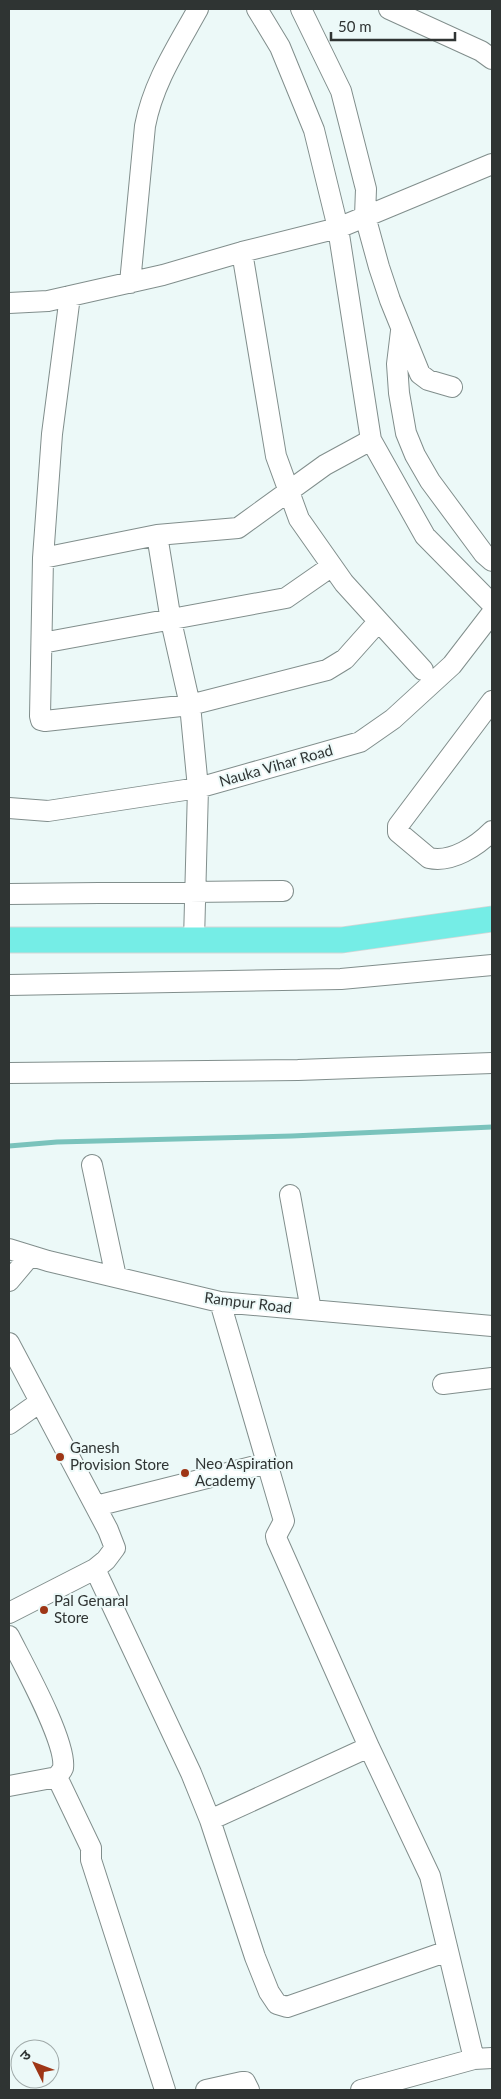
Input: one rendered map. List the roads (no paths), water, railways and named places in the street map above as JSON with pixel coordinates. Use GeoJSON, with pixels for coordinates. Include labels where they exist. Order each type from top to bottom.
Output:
{"type":"FeatureCollection","features":[{"type":"Feature","properties":{"kind":"main road"},"geometry":{"type":"LineString","coordinates":[[9,940],[342,940],[492,919]]}},
{"type":"Feature","properties":{"kind":"street"},"geometry":{"type":"LineString","coordinates":[[130,283],[144,126],[157,82],[198,9]]}},
{"type":"Feature","properties":{"kind":"street"},"geometry":{"type":"LineString","coordinates":[[257,9],[280,47],[314,130],[338,228],[370,440],[426,536],[492,604]]}},
{"type":"Feature","properties":{"kind":"street"},"geometry":{"type":"LineString","coordinates":[[300,9],[341,91],[366,189],[365,216],[382,275],[401,329],[420,374],[428,380],[452,387]]}},
{"type":"Feature","properties":{"kind":"street"},"geometry":{"type":"LineString","coordinates":[[389,9],[481,51],[492,59]]}},
{"type":"Feature","properties":{"kind":"street"},"geometry":{"type":"LineString","coordinates":[[9,304],[48,301],[130,283],[338,228],[492,164]]}},
{"type":"Feature","properties":{"kind":"street"},"geometry":{"type":"LineString","coordinates":[[242,252],[276,456],[299,519],[344,583],[423,670]]}},
{"type":"Feature","properties":{"kind":"street"},"geometry":{"type":"LineString","coordinates":[[70,296],[52,434],[43,558],[41,720],[190,704],[327,670],[345,659],[378,622]]}},
{"type":"Feature","properties":{"kind":"street"},"geometry":{"type":"LineString","coordinates":[[401,329],[398,356],[400,393],[406,433],[415,455],[430,481],[484,554],[492,561]]}},
{"type":"Feature","properties":{"kind":"street"},"geometry":{"type":"LineString","coordinates":[[43,558],[157,535],[238,528],[325,465],[370,440]]}},
{"type":"Feature","properties":{"kind":"street"},"geometry":{"type":"LineString","coordinates":[[157,535],[171,621],[190,704],[198,788],[194,940]]}},
{"type":"Feature","properties":{"kind":"street"},"geometry":{"type":"LineString","coordinates":[[42,643],[171,621],[286,598],[332,566]]}},
{"type":"Feature","properties":{"kind":"street","name":"Nauka Vihar Road"},"geometry":{"type":"LineString","coordinates":[[9,808],[48,811],[198,788],[360,742],[392,720],[452,665],[492,613]]}},
{"type":"Feature","properties":{"kind":"street"},"geometry":{"type":"LineString","coordinates":[[492,701],[398,826],[398,832],[429,858],[444,859],[473,848],[492,831]]}},
{"type":"Feature","properties":{"kind":"street"},"geometry":{"type":"LineString","coordinates":[[9,894],[283,891]]}},
{"type":"Feature","properties":{"kind":"street"},"geometry":{"type":"LineString","coordinates":[[9,985],[341,979],[492,965]]}},
{"type":"Feature","properties":{"kind":"street"},"geometry":{"type":"LineString","coordinates":[[9,1072],[298,1070],[492,1063]]}},
{"type":"Feature","properties":{"kind":"street"},"geometry":{"type":"LineString","coordinates":[[92,1165],[116,1277]]}},
{"type":"Feature","properties":{"kind":"street"},"geometry":{"type":"LineString","coordinates":[[290,1195],[311,1310]]}},
{"type":"Feature","properties":{"kind":"street","name":"Rampur Road"},"geometry":{"type":"LineString","coordinates":[[9,1249],[30,1256],[220,1302],[492,1326]]}},
{"type":"Feature","properties":{"kind":"street"},"geometry":{"type":"LineString","coordinates":[[9,1281],[30,1256]]}},
{"type":"Feature","properties":{"kind":"street"},"geometry":{"type":"LineString","coordinates":[[220,1302],[284,1521],[276,1540],[369,1747],[430,1876],[448,1951],[483,2058],[361,2090]]}},
{"type":"Feature","properties":{"kind":"street"},"geometry":{"type":"LineString","coordinates":[[9,1343],[96,1506],[115,1548],[106,1560],[95,1569],[9,1613]]}},
{"type":"Feature","properties":{"kind":"street"},"geometry":{"type":"LineString","coordinates":[[443,1384],[492,1378]]}},
{"type":"Feature","properties":{"kind":"street"},"geometry":{"type":"LineString","coordinates":[[9,1424],[40,1402]]}},
{"type":"Feature","properties":{"kind":"street"},"geometry":{"type":"LineString","coordinates":[[96,1506],[267,1463]]}},
{"type":"Feature","properties":{"kind":"street"},"geometry":{"type":"LineString","coordinates":[[95,1569],[210,1820],[255,1957],[269,1992],[277,2004],[287,2007],[448,1951]]}},
{"type":"Feature","properties":{"kind":"street"},"geometry":{"type":"LineString","coordinates":[[9,1636],[49,1717],[62,1756],[62,1769],[57,1777],[9,1786]]}},
{"type":"Feature","properties":{"kind":"street"},"geometry":{"type":"LineString","coordinates":[[210,1820],[369,1747]]}},
{"type":"Feature","properties":{"kind":"street"},"geometry":{"type":"LineString","coordinates":[[57,1777],[91,1848],[91,1860],[165,2090]]}},
{"type":"Feature","properties":{"kind":"street"},"geometry":{"type":"LineString","coordinates":[[206,2090],[242,2082],[245,2082],[249,2090]]}},
{"type":"Feature","properties":{"kind":"waterway"},"geometry":{"type":"LineString","coordinates":[[9,1146],[57,1142],[292,1136],[492,1127]]}},
{"type":"Feature","properties":{"kind":"place","name":"Ganesh Provision Store"},"geometry":{"type":"Point","coordinates":[60,1457]}},
{"type":"Feature","properties":{"kind":"place","name":"Neo Aspiration Academy"},"geometry":{"type":"Point","coordinates":[185,1473]}},
{"type":"Feature","properties":{"kind":"place","name":"Pal Genaral Store"},"geometry":{"type":"Point","coordinates":[44,1610]}}]}
